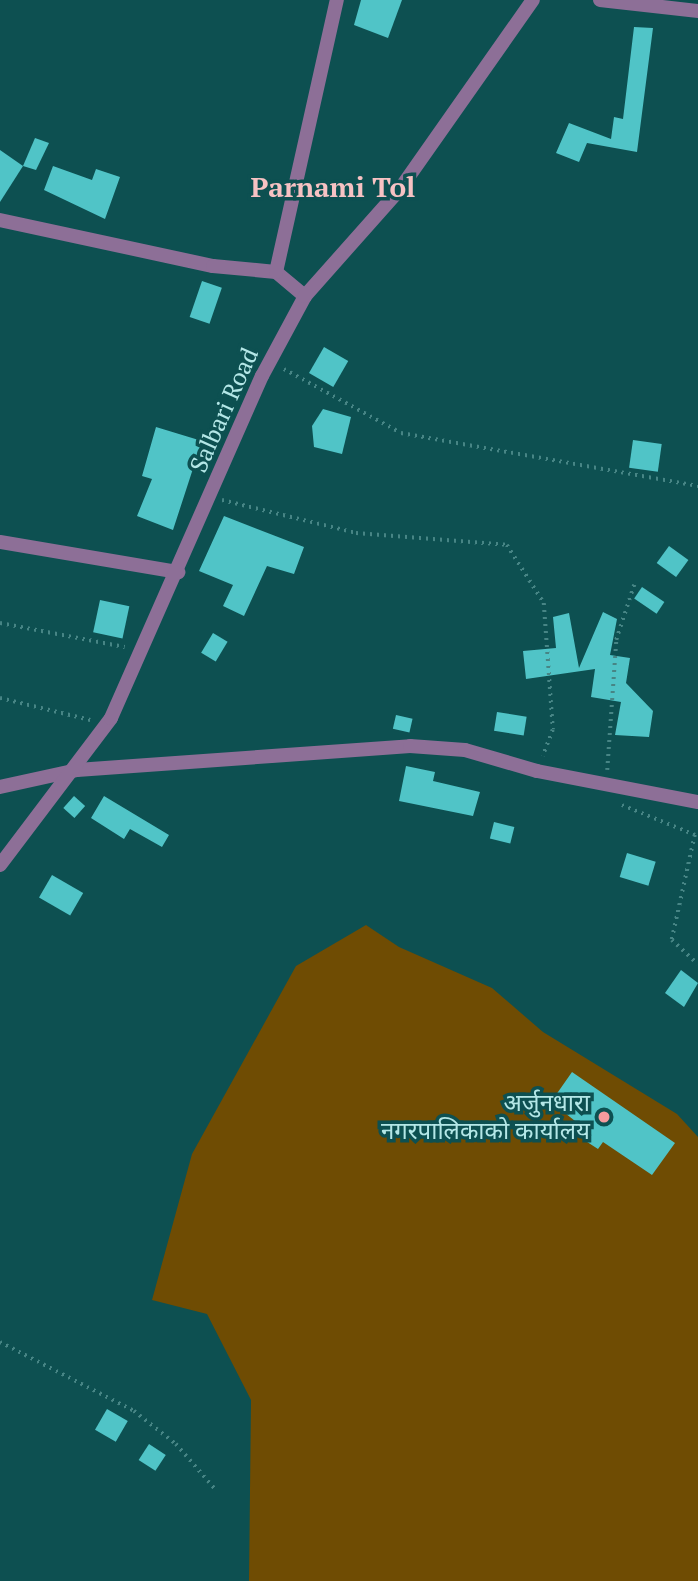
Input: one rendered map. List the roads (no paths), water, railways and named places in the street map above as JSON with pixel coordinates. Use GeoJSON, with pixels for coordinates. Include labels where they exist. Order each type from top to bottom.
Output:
{"type":"FeatureCollection","features":[{"type":"Feature","properties":{"kind":"street"},"geometry":{"type":"LineString","coordinates":[[276,272],[337,0]]}},
{"type":"Feature","properties":{"kind":"street","name":"Salbari Road"},"geometry":{"type":"LineString","coordinates":[[0,865],[77,770],[99,737],[178,572],[270,362],[305,296],[400,189],[533,0]]}},
{"type":"Feature","properties":{"kind":"street"},"geometry":{"type":"LineString","coordinates":[[600,0],[698,11]]}},
{"type":"Feature","properties":{"kind":"street"},"geometry":{"type":"LineString","coordinates":[[0,220],[213,267],[276,272],[305,296]]}},
{"type":"Feature","properties":{"kind":"street"},"geometry":{"type":"LineString","coordinates":[[0,542],[178,572]]}},
{"type":"Feature","properties":{"kind":"street"},"geometry":{"type":"LineString","coordinates":[[0,787],[77,770],[410,746],[465,750],[609,793],[698,802]]}},
{"type":"Feature","properties":{"kind":"place","name":"अर्जुनधारा नगरपालिकाको कार्यालय"},"geometry":{"type":"Point","coordinates":[604,1117]}},
{"type":"Feature","properties":{"kind":"district","name":"Parnami Tol"},"geometry":{"type":"Point","coordinates":[333,187]}}]}
